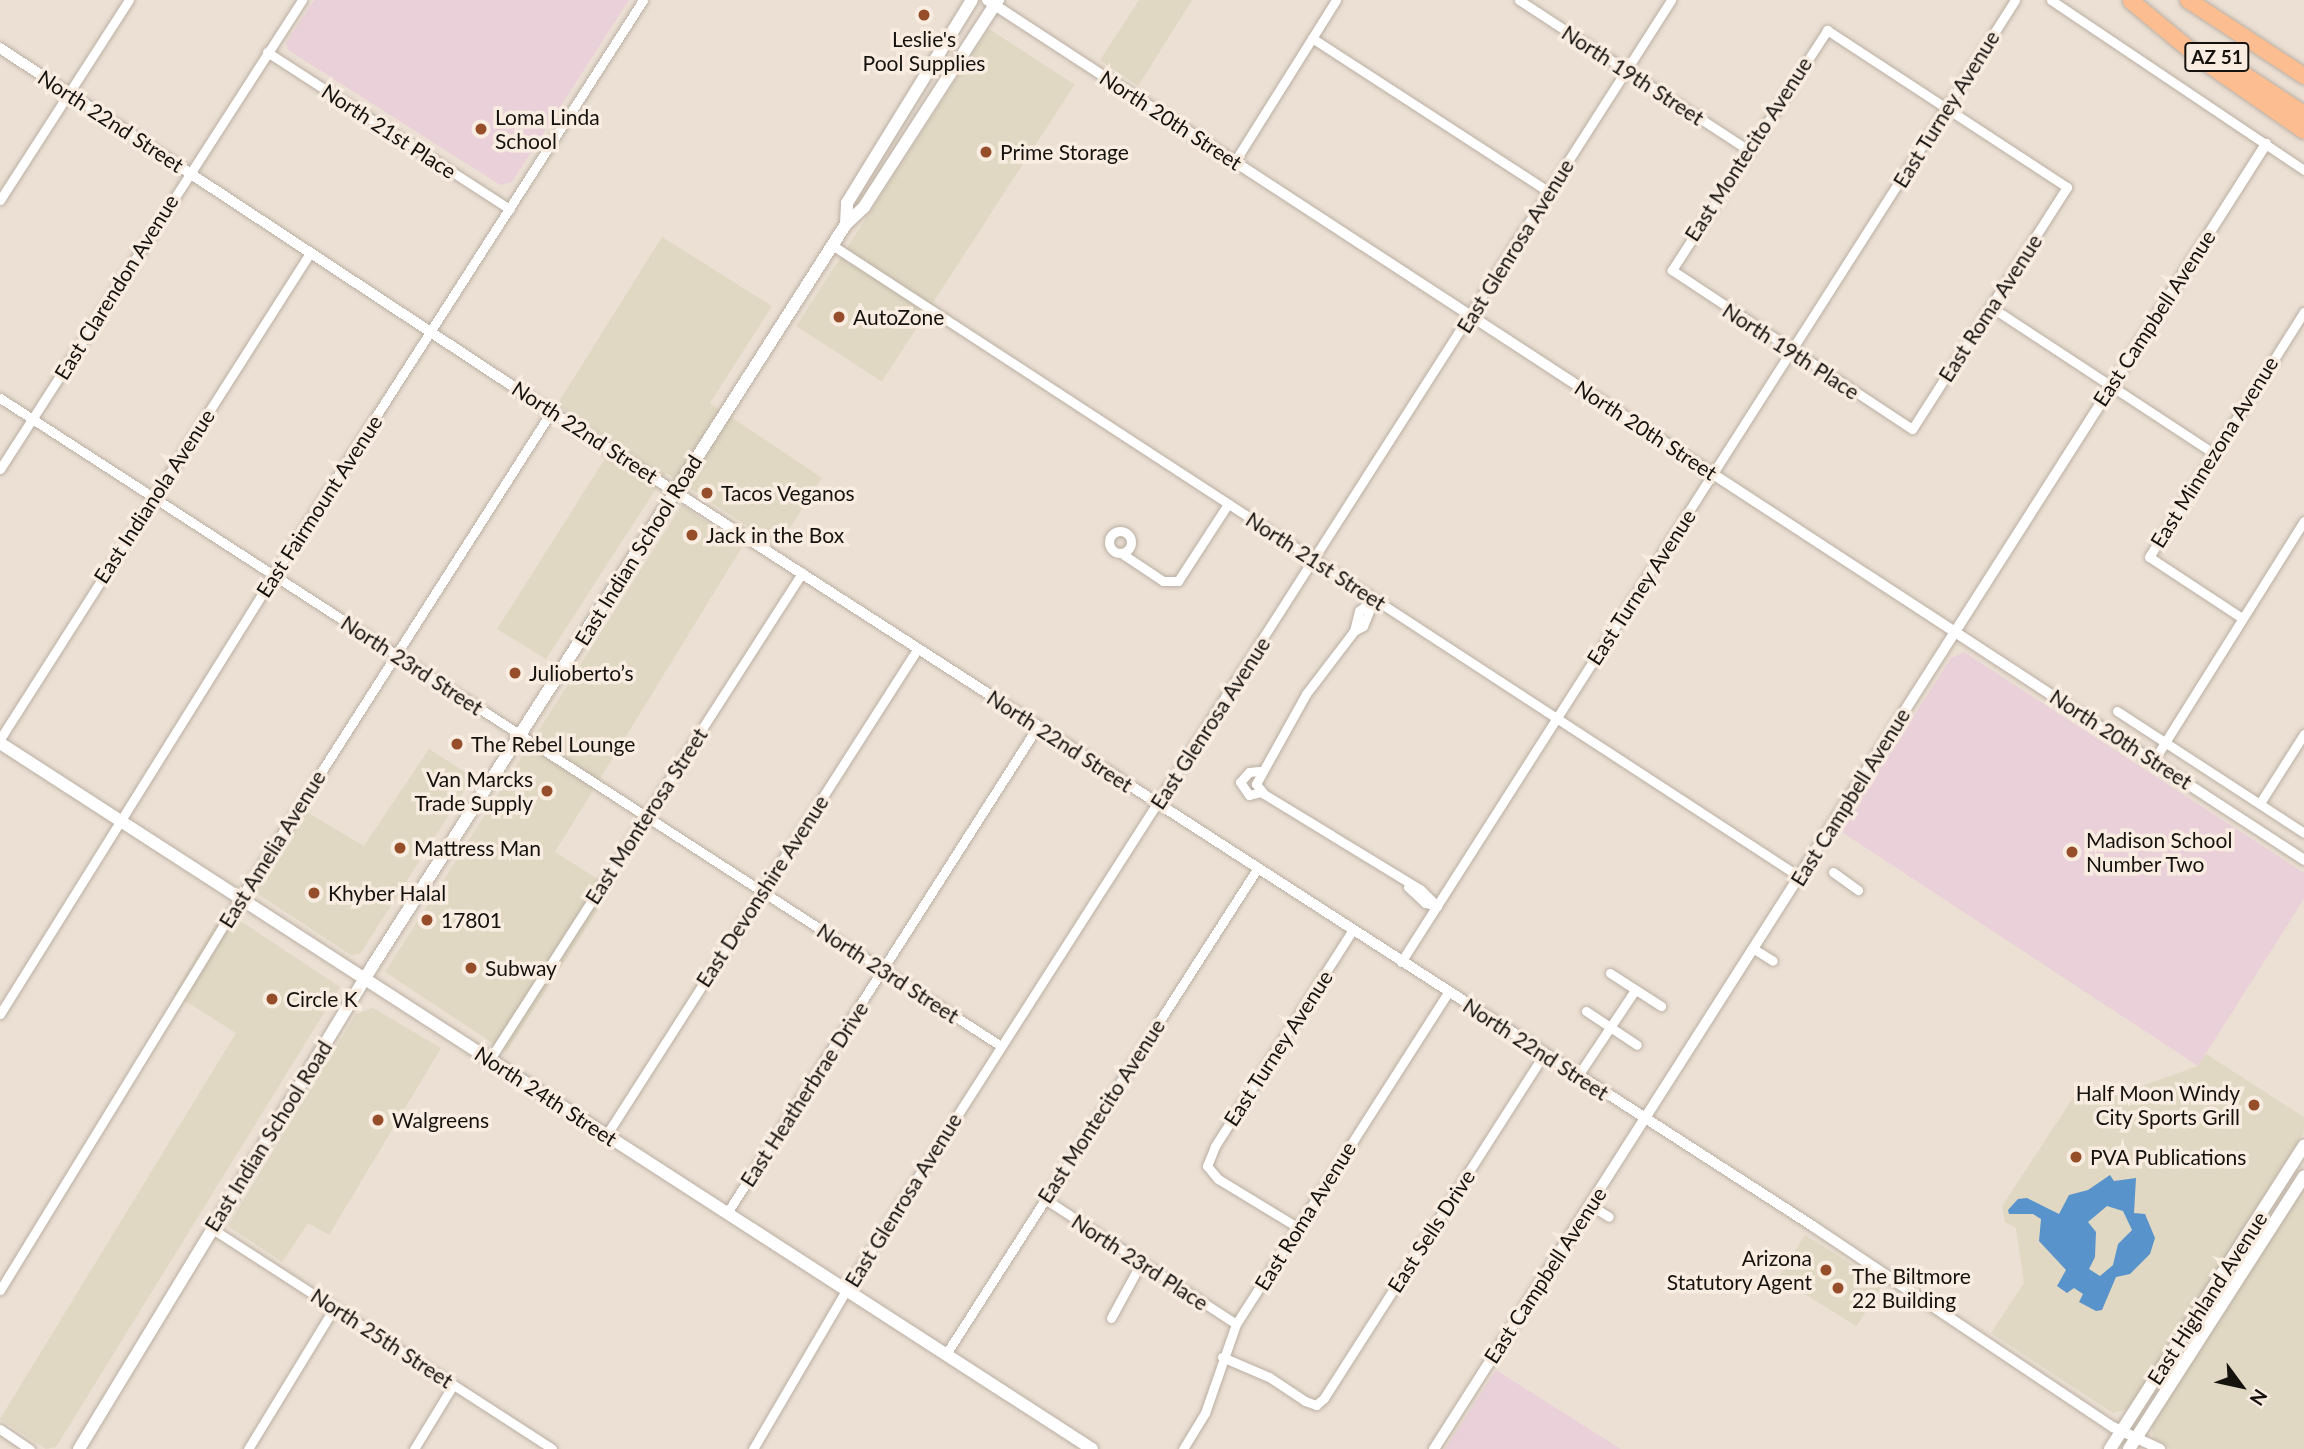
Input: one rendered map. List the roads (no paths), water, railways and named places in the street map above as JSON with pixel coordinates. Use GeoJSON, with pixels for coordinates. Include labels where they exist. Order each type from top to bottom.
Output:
{"type":"FeatureCollection","features":[{"type":"Feature","properties":{"kind":"highway","name":"AZ 51"},"geometry":{"type":"LineString","coordinates":[[2130,0],[2304,114]]}},
{"type":"Feature","properties":{"kind":"highway"},"geometry":{"type":"LineString","coordinates":[[2130,0],[2202,60],[2304,131]]}},
{"type":"Feature","properties":{"kind":"highway","name":"AZ 51"},"geometry":{"type":"LineString","coordinates":[[2188,0],[2304,76]]}},
{"type":"Feature","properties":{"kind":"highway"},"geometry":{"type":"LineString","coordinates":[[2199,0],[2304,64]]}},
{"type":"Feature","properties":{"kind":"main road","name":"East Indian School Road"},"geometry":{"type":"LineString","coordinates":[[846,225],[847,203],[972,0]]}},
{"type":"Feature","properties":{"kind":"main road","name":"East Indian School Road"},"geometry":{"type":"LineString","coordinates":[[79,1449],[211,1228],[365,979],[832,245],[846,225],[864,207],[993,2]]}},
{"type":"Feature","properties":{"kind":"main road","name":"North 24th Street"},"geometry":{"type":"LineString","coordinates":[[0,741],[1092,1449]]}},
{"type":"Feature","properties":{"kind":"main road","name":"East Highland Avenue"},"geometry":{"type":"LineString","coordinates":[[2110,1449],[2304,1146]]}},
{"type":"Feature","properties":{"kind":"main road","name":"East Highland Avenue"},"geometry":{"type":"LineString","coordinates":[[2133,1445],[2304,1176]]}},
{"type":"Feature","properties":{"kind":"main road"},"geometry":{"type":"LineString","coordinates":[[2225,1269],[2239,1278]]}},
{"type":"Feature","properties":{"kind":"street"},"geometry":{"type":"LineString","coordinates":[[0,200],[129,0]]}},
{"type":"Feature","properties":{"kind":"street","name":"East Clarendon Avenue"},"geometry":{"type":"LineString","coordinates":[[0,469],[188,172],[302,0]]}},
{"type":"Feature","properties":{"kind":"street","name":"East Fairmount Avenue"},"geometry":{"type":"LineString","coordinates":[[0,1014],[274,575],[643,0]]}},
{"type":"Feature","properties":{"kind":"street"},"geometry":{"type":"LineString","coordinates":[[1235,161],[1336,0]]}},
{"type":"Feature","properties":{"kind":"street","name":"North 19th Street"},"geometry":{"type":"LineString","coordinates":[[1519,0],[1748,150]]}},
{"type":"Feature","properties":{"kind":"street","name":"East Glenrosa Avenue"},"geometry":{"type":"LineString","coordinates":[[753,1449],[846,1290],[1316,561],[1671,0]]}},
{"type":"Feature","properties":{"kind":"street","name":"East Turney Avenue"},"geometry":{"type":"LineString","coordinates":[[1401,962],[2015,0]]}},
{"type":"Feature","properties":{"kind":"street"},"geometry":{"type":"LineString","coordinates":[[2051,0],[2304,170]]}},
{"type":"Feature","properties":{"kind":"street","name":"North 20th Street"},"geometry":{"type":"LineString","coordinates":[[993,2],[2304,860]]}},
{"type":"Feature","properties":{"kind":"street","name":"East Montecito Avenue"},"geometry":{"type":"LineString","coordinates":[[1672,270],[1827,30],[1947,106]]}},
{"type":"Feature","properties":{"kind":"street"},"geometry":{"type":"LineString","coordinates":[[1312,38],[1549,192]]}},
{"type":"Feature","properties":{"kind":"street","name":"North 22nd Street"},"geometry":{"type":"LineString","coordinates":[[0,48],[551,412],[1644,1119],[2122,1432],[2133,1445],[2160,1449]]}},
{"type":"Feature","properties":{"kind":"street","name":"North 21st Place"},"geometry":{"type":"LineString","coordinates":[[267,52],[510,209]]}},
{"type":"Feature","properties":{"kind":"street","name":"East Roma Avenue"},"geometry":{"type":"LineString","coordinates":[[1912,429],[2067,187],[1947,106]]}},
{"type":"Feature","properties":{"kind":"street","name":"East Campbell Avenue"},"geometry":{"type":"LineString","coordinates":[[1434,1449],[2266,144]]}},
{"type":"Feature","properties":{"kind":"street","name":"North 21st Street"},"geometry":{"type":"LineString","coordinates":[[832,245],[1800,877]]}},
{"type":"Feature","properties":{"kind":"street","name":"East Indianola Avenue"},"geometry":{"type":"LineString","coordinates":[[0,741],[310,253]]}},
{"type":"Feature","properties":{"kind":"street","name":"North 19th Place"},"geometry":{"type":"LineString","coordinates":[[1672,270],[1912,429]]}},
{"type":"Feature","properties":{"kind":"street"},"geometry":{"type":"LineString","coordinates":[[1991,307],[2212,452]]}},
{"type":"Feature","properties":{"kind":"street","name":"East Minnezona Avenue"},"geometry":{"type":"LineString","coordinates":[[2242,618],[2149,557],[2212,452],[2304,312]]}},
{"type":"Feature","properties":{"kind":"street","name":"North 23rd Street"},"geometry":{"type":"LineString","coordinates":[[0,398],[1001,1046]]}},
{"type":"Feature","properties":{"kind":"street","name":"East Amelia Avenue"},"geometry":{"type":"LineString","coordinates":[[0,1290],[241,899],[551,412]]}},
{"type":"Feature","properties":{"kind":"street"},"geometry":{"type":"LineString","coordinates":[[1121,553],[1163,581],[1178,581],[1228,504]]}},
{"type":"Feature","properties":{"kind":"street"},"geometry":{"type":"LineString","coordinates":[[2154,760],[2304,522]]}},
{"type":"Feature","properties":{"kind":"street","name":"East Monterosa Street"},"geometry":{"type":"LineString","coordinates":[[491,1059],[802,573]]}},
{"type":"Feature","properties":{"kind":"street"},"geometry":{"type":"LineString","coordinates":[[1374,598],[1373,612],[1354,631],[1306,694],[1259,771],[1256,783],[1261,792],[1407,886],[1424,903],[1437,906]]}},
{"type":"Feature","properties":{"kind":"street","name":"East Devonshire Avenue"},"geometry":{"type":"LineString","coordinates":[[607,1135],[918,648]]}},
{"type":"Feature","properties":{"kind":"street","name":"North 20th Street"},"geometry":{"type":"LineString","coordinates":[[2117,711],[2304,833]]}},
{"type":"Feature","properties":{"kind":"street","name":"East Heatherbrae Drive"},"geometry":{"type":"LineString","coordinates":[[727,1213],[1038,726]]}},
{"type":"Feature","properties":{"kind":"street"},"geometry":{"type":"LineString","coordinates":[[2260,803],[2304,734]]}},
{"type":"Feature","properties":{"kind":"street"},"geometry":{"type":"LineString","coordinates":[[1259,771],[1249,772],[1240,782],[1250,795],[1261,792]]}},
{"type":"Feature","properties":{"kind":"street","name":"East Montecito Avenue"},"geometry":{"type":"LineString","coordinates":[[946,1354],[1257,869]]}},
{"type":"Feature","properties":{"kind":"street"},"geometry":{"type":"LineString","coordinates":[[1833,872],[1858,890]]}},
{"type":"Feature","properties":{"kind":"street","name":"East Turney Avenue"},"geometry":{"type":"LineString","coordinates":[[1297,1227],[1218,1178],[1207,1166],[1215,1146],[1352,931]]}},
{"type":"Feature","properties":{"kind":"street"},"geometry":{"type":"LineString","coordinates":[[1754,949],[1773,961]]}},
{"type":"Feature","properties":{"kind":"street"},"geometry":{"type":"LineString","coordinates":[[1609,973],[1661,1006]]}},
{"type":"Feature","properties":{"kind":"street"},"geometry":{"type":"LineString","coordinates":[[1577,1077],[1635,990]]}},
{"type":"Feature","properties":{"kind":"street","name":"East Roma Avenue"},"geometry":{"type":"LineString","coordinates":[[1183,1449],[1205,1413],[1222,1357],[1236,1324],[1448,993]]}},
{"type":"Feature","properties":{"kind":"street"},"geometry":{"type":"LineString","coordinates":[[1586,1011],[1637,1045]]}},
{"type":"Feature","properties":{"kind":"street","name":"East Sells Drive"},"geometry":{"type":"LineString","coordinates":[[1222,1357],[1260,1373],[1316,1405],[1543,1055]]}},
{"type":"Feature","properties":{"kind":"street","name":"North 23rd Place"},"geometry":{"type":"LineString","coordinates":[[1045,1199],[1236,1324]]}},
{"type":"Feature","properties":{"kind":"street"},"geometry":{"type":"LineString","coordinates":[[1590,1205],[1609,1217]]}},
{"type":"Feature","properties":{"kind":"street","name":"North 25th Street"},"geometry":{"type":"LineString","coordinates":[[211,1228],[552,1449]]}},
{"type":"Feature","properties":{"kind":"street"},"geometry":{"type":"LineString","coordinates":[[1111,1318],[1142,1263]]}},
{"type":"Feature","properties":{"kind":"street"},"geometry":{"type":"LineString","coordinates":[[248,1449],[334,1308]]}},
{"type":"Feature","properties":{"kind":"street"},"geometry":{"type":"LineString","coordinates":[[414,1449],[453,1385]]}},
{"type":"Feature","properties":{"kind":"street"},"geometry":{"type":"LineString","coordinates":[[0,1429],[30,1449]]}},
{"type":"Feature","properties":{"kind":"water"},"geometry":{"type":"Polygon","coordinates":[[[2110,1175],[2114,1181],[2136,1178],[2134,1213],[2145,1214],[2155,1238],[2150,1254],[2130,1274],[2116,1277],[2102,1310],[2096,1311],[2079,1302],[2083,1294],[2074,1288],[2067,1293],[2057,1286],[2066,1270],[2039,1241],[2041,1219],[2033,1214],[2009,1214],[2008,1210],[2018,1199],[2027,1198],[2059,1214],[2069,1195],[2088,1190],[2110,1175]],[[2107,1206],[2088,1222],[2096,1232],[2095,1257],[2089,1269],[2100,1276],[2113,1265],[2118,1244],[2132,1230],[2123,1211],[2107,1206]]]}},
{"type":"Feature","properties":{"kind":"place","name":"Leslie's Pool Supplies"},"geometry":{"type":"Point","coordinates":[924,15]}},
{"type":"Feature","properties":{"kind":"place","name":"Loma Linda School"},"geometry":{"type":"Point","coordinates":[481,129]}},
{"type":"Feature","properties":{"kind":"place","name":"Prime Storage"},"geometry":{"type":"Point","coordinates":[986,152]}},
{"type":"Feature","properties":{"kind":"place","name":"AutoZone"},"geometry":{"type":"Point","coordinates":[839,317]}},
{"type":"Feature","properties":{"kind":"place","name":"Tacos Veganos"},"geometry":{"type":"Point","coordinates":[707,493]}},
{"type":"Feature","properties":{"kind":"place","name":"Jack in the Box"},"geometry":{"type":"Point","coordinates":[692,535]}},
{"type":"Feature","properties":{"kind":"place","name":"Julioberto’s"},"geometry":{"type":"Point","coordinates":[515,673]}},
{"type":"Feature","properties":{"kind":"place","name":"The Rebel Lounge"},"geometry":{"type":"Point","coordinates":[457,744]}},
{"type":"Feature","properties":{"kind":"place","name":"Van Marcks Trade Supply"},"geometry":{"type":"Point","coordinates":[547,791]}},
{"type":"Feature","properties":{"kind":"place","name":"Mattress Man"},"geometry":{"type":"Point","coordinates":[400,848]}},
{"type":"Feature","properties":{"kind":"place","name":"Madison School Number Two"},"geometry":{"type":"Point","coordinates":[2072,852]}},
{"type":"Feature","properties":{"kind":"place","name":"Khyber Halal"},"geometry":{"type":"Point","coordinates":[314,893]}},
{"type":"Feature","properties":{"kind":"place","name":"17801"},"geometry":{"type":"Point","coordinates":[427,920]}},
{"type":"Feature","properties":{"kind":"place","name":"Subway"},"geometry":{"type":"Point","coordinates":[471,968]}},
{"type":"Feature","properties":{"kind":"place","name":"Circle K"},"geometry":{"type":"Point","coordinates":[272,999]}},
{"type":"Feature","properties":{"kind":"place","name":"Half Moon Windy City Sports Grill"},"geometry":{"type":"Point","coordinates":[2254,1105]}},
{"type":"Feature","properties":{"kind":"place","name":"Walgreens"},"geometry":{"type":"Point","coordinates":[378,1120]}},
{"type":"Feature","properties":{"kind":"place","name":"PVA Publications"},"geometry":{"type":"Point","coordinates":[2076,1157]}},
{"type":"Feature","properties":{"kind":"place","name":"Arizona Statutory Agent"},"geometry":{"type":"Point","coordinates":[1826,1270]}},
{"type":"Feature","properties":{"kind":"place","name":"The Biltmore 22 Building"},"geometry":{"type":"Point","coordinates":[1838,1288]}}]}
